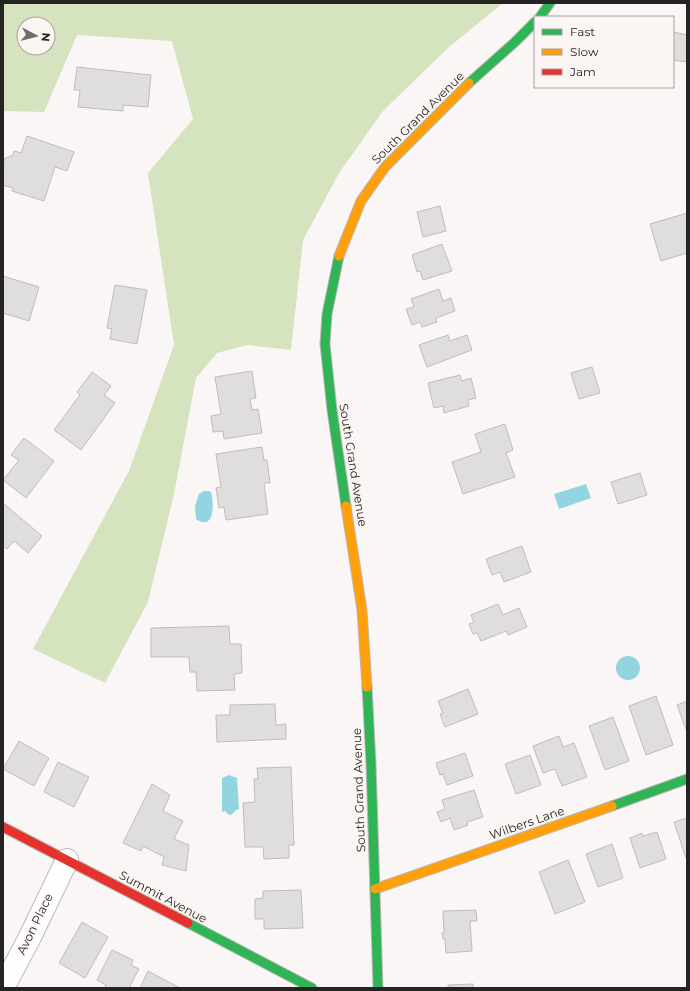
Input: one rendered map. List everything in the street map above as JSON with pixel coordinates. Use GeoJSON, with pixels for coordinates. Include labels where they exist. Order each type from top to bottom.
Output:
{"type":"FeatureCollection","features":[{"type":"Feature","properties":{"kind":"main road"},"geometry":{"type":"LineString","coordinates":[[541,16],[550,3]]}},
{"type":"Feature","properties":{"kind":"main road","name":"South Grand Avenue"},"geometry":{"type":"LineString","coordinates":[[378,988],[369,722],[362,610],[332,410],[325,344],[327,314],[339,255],[361,201],[385,167],[460,91],[534,23]]}},
{"type":"Feature","properties":{"kind":"main road","name":"Wilbers Lane"},"geometry":{"type":"LineString","coordinates":[[375,888],[687,779]]}},
{"type":"Feature","properties":{"kind":"main road","name":"Summit Avenue"},"geometry":{"type":"LineString","coordinates":[[3,827],[312,988]]}},
{"type":"Feature","properties":{"kind":"street","name":"Avon Place"},"geometry":{"type":"LineString","coordinates":[[3,988],[30,937],[67,860]]}},
{"type":"Feature","properties":{"kind":"green space"},"geometry":{"type":"Polygon","coordinates":[[[3,3],[503,3],[449,47],[383,111],[339,173],[303,240],[291,350],[248,345],[217,353],[196,378],[174,494],[148,602],[105,683],[33,649],[129,471],[174,345],[148,173],[193,119],[172,41],[77,35],[44,112],[3,111],[3,3]]]}},
{"type":"Feature","properties":{"kind":"water"},"geometry":{"type":"Polygon","coordinates":[[[586,484],[591,498],[559,509],[554,494],[586,484]]]}},
{"type":"Feature","properties":{"kind":"water"},"geometry":{"type":"Polygon","coordinates":[[[204,491],[211,492],[213,503],[212,514],[207,522],[202,522],[196,519],[195,506],[199,494],[204,491]]]}},
{"type":"Feature","properties":{"kind":"water"},"geometry":{"type":"Polygon","coordinates":[[[628,656],[637,659],[640,668],[637,677],[628,680],[619,677],[616,668],[619,659],[628,656]]]}},
{"type":"Feature","properties":{"kind":"water"},"geometry":{"type":"Polygon","coordinates":[[[229,775],[237,778],[239,809],[231,815],[225,811],[222,812],[222,778],[229,775]]]}},
{"type":"Feature","properties":{"kind":"building"},"geometry":{"type":"Polygon","coordinates":[[[674,32],[687,35],[687,62],[674,60],[674,32]]]}},
{"type":"Feature","properties":{"kind":"building"},"geometry":{"type":"Polygon","coordinates":[[[77,67],[151,75],[148,107],[123,105],[123,111],[78,107],[80,90],[74,90],[77,67]]]}},
{"type":"Feature","properties":{"kind":"building"},"geometry":{"type":"Polygon","coordinates":[[[27,136],[74,152],[67,171],[55,167],[44,201],[12,191],[13,188],[3,185],[4,159],[13,155],[14,151],[21,153],[27,136]]]}},
{"type":"Feature","properties":{"kind":"building"},"geometry":{"type":"Polygon","coordinates":[[[440,206],[446,231],[423,237],[417,212],[440,206]]]}},
{"type":"Feature","properties":{"kind":"building"},"geometry":{"type":"Polygon","coordinates":[[[687,213],[687,253],[661,261],[650,224],[687,213]]]}},
{"type":"Feature","properties":{"kind":"building"},"geometry":{"type":"Polygon","coordinates":[[[442,244],[452,271],[423,280],[420,271],[417,272],[412,255],[442,244]]]}},
{"type":"Feature","properties":{"kind":"building"},"geometry":{"type":"Polygon","coordinates":[[[3,276],[39,287],[29,321],[3,313],[3,276]]]}},
{"type":"Feature","properties":{"kind":"building"},"geometry":{"type":"Polygon","coordinates":[[[115,285],[147,290],[137,344],[110,339],[112,329],[107,328],[115,285]]]}},
{"type":"Feature","properties":{"kind":"building"},"geometry":{"type":"Polygon","coordinates":[[[439,289],[443,301],[451,298],[455,311],[436,318],[437,322],[422,327],[420,322],[412,325],[406,309],[414,307],[411,299],[439,289]]]}},
{"type":"Feature","properties":{"kind":"building"},"geometry":{"type":"Polygon","coordinates":[[[448,335],[450,341],[467,335],[472,350],[427,367],[419,345],[448,335]]]}},
{"type":"Feature","properties":{"kind":"building"},"geometry":{"type":"Polygon","coordinates":[[[592,367],[600,393],[579,399],[571,373],[592,367]]]}},
{"type":"Feature","properties":{"kind":"building"},"geometry":{"type":"Polygon","coordinates":[[[252,371],[256,398],[250,399],[252,410],[258,409],[262,433],[224,439],[223,431],[213,432],[211,416],[221,414],[215,377],[252,371]]]}},
{"type":"Feature","properties":{"kind":"building"},"geometry":{"type":"Polygon","coordinates":[[[92,372],[111,386],[104,395],[115,403],[81,450],[54,430],[80,395],[77,392],[92,372]]]}},
{"type":"Feature","properties":{"kind":"building"},"geometry":{"type":"Polygon","coordinates":[[[460,375],[462,381],[471,378],[476,398],[468,400],[469,406],[444,413],[443,406],[434,408],[428,383],[460,375]]]}},
{"type":"Feature","properties":{"kind":"building"},"geometry":{"type":"Polygon","coordinates":[[[505,424],[513,450],[506,453],[515,477],[463,494],[452,462],[481,452],[475,434],[505,424]]]}},
{"type":"Feature","properties":{"kind":"building"},"geometry":{"type":"Polygon","coordinates":[[[24,438],[54,461],[26,498],[3,480],[19,460],[11,455],[24,438]]]}},
{"type":"Feature","properties":{"kind":"building"},"geometry":{"type":"Polygon","coordinates":[[[262,447],[264,460],[267,460],[270,483],[264,483],[268,514],[226,520],[224,507],[219,508],[216,488],[221,487],[216,454],[262,447]]]}},
{"type":"Feature","properties":{"kind":"building"},"geometry":{"type":"Polygon","coordinates":[[[640,473],[647,495],[618,504],[611,482],[640,473]]]}},
{"type":"Feature","properties":{"kind":"building"},"geometry":{"type":"Polygon","coordinates":[[[3,503],[42,536],[28,553],[14,541],[7,549],[3,546],[3,503]]]}},
{"type":"Feature","properties":{"kind":"building"},"geometry":{"type":"Polygon","coordinates":[[[522,546],[531,572],[504,582],[500,572],[492,575],[486,559],[522,546]]]}},
{"type":"Feature","properties":{"kind":"building"},"geometry":{"type":"Polygon","coordinates":[[[498,604],[503,615],[519,608],[527,627],[508,635],[506,631],[481,641],[477,633],[473,634],[469,624],[474,622],[471,615],[498,604]]]}},
{"type":"Feature","properties":{"kind":"building"},"geometry":{"type":"Polygon","coordinates":[[[229,626],[230,644],[241,644],[242,673],[234,674],[235,690],[197,691],[196,672],[190,672],[189,657],[151,657],[151,628],[229,626]]]}},
{"type":"Feature","properties":{"kind":"building"},"geometry":{"type":"Polygon","coordinates":[[[468,689],[478,714],[445,727],[440,714],[443,713],[438,701],[468,689]]]}},
{"type":"Feature","properties":{"kind":"building"},"geometry":{"type":"Polygon","coordinates":[[[656,696],[673,745],[646,755],[629,706],[656,696]]]}},
{"type":"Feature","properties":{"kind":"building"},"geometry":{"type":"Polygon","coordinates":[[[687,701],[687,732],[677,705],[687,701]]]}},
{"type":"Feature","properties":{"kind":"building"},"geometry":{"type":"Polygon","coordinates":[[[275,704],[276,725],[286,724],[286,739],[217,742],[216,715],[230,715],[230,705],[275,704]]]}},
{"type":"Feature","properties":{"kind":"building"},"geometry":{"type":"Polygon","coordinates":[[[613,717],[629,761],[605,770],[589,726],[613,717]]]}},
{"type":"Feature","properties":{"kind":"building"},"geometry":{"type":"Polygon","coordinates":[[[559,736],[563,747],[574,743],[587,777],[562,786],[555,769],[543,773],[533,746],[559,736]]]}},
{"type":"Feature","properties":{"kind":"building"},"geometry":{"type":"Polygon","coordinates":[[[19,741],[49,758],[34,786],[3,769],[19,741]]]}},
{"type":"Feature","properties":{"kind":"building"},"geometry":{"type":"Polygon","coordinates":[[[465,753],[473,776],[447,785],[443,774],[440,775],[436,763],[465,753]]]}},
{"type":"Feature","properties":{"kind":"building"},"geometry":{"type":"Polygon","coordinates":[[[530,755],[541,785],[516,794],[505,764],[530,755]]]}},
{"type":"Feature","properties":{"kind":"building"},"geometry":{"type":"Polygon","coordinates":[[[58,762],[89,777],[74,807],[44,792],[58,762]]]}},
{"type":"Feature","properties":{"kind":"building"},"geometry":{"type":"Polygon","coordinates":[[[291,767],[294,845],[289,845],[289,858],[264,859],[263,847],[245,847],[243,803],[255,802],[254,779],[258,779],[257,768],[291,767]]]}},
{"type":"Feature","properties":{"kind":"building"},"geometry":{"type":"Polygon","coordinates":[[[152,784],[170,795],[163,811],[183,821],[174,839],[189,845],[186,871],[162,865],[164,857],[143,846],[141,851],[123,843],[152,784]]]}},
{"type":"Feature","properties":{"kind":"building"},"geometry":{"type":"Polygon","coordinates":[[[474,790],[483,817],[467,822],[468,825],[454,830],[450,818],[441,822],[437,812],[445,809],[442,800],[474,790]]]}},
{"type":"Feature","properties":{"kind":"building"},"geometry":{"type":"Polygon","coordinates":[[[687,818],[687,857],[686,858],[674,822],[687,818]]]}},
{"type":"Feature","properties":{"kind":"building"},"geometry":{"type":"Polygon","coordinates":[[[657,832],[666,859],[640,868],[630,838],[642,833],[643,836],[657,832]]]}},
{"type":"Feature","properties":{"kind":"building"},"geometry":{"type":"Polygon","coordinates":[[[612,844],[623,878],[598,887],[586,854],[612,844]]]}},
{"type":"Feature","properties":{"kind":"building"},"geometry":{"type":"Polygon","coordinates":[[[568,860],[585,902],[555,914],[539,872],[568,860]]]}},
{"type":"Feature","properties":{"kind":"building"},"geometry":{"type":"Polygon","coordinates":[[[301,890],[303,928],[264,929],[264,919],[255,919],[255,899],[263,898],[263,891],[301,890]]]}},
{"type":"Feature","properties":{"kind":"building"},"geometry":{"type":"Polygon","coordinates":[[[476,910],[477,921],[470,921],[472,951],[446,953],[445,939],[443,939],[442,933],[444,933],[443,911],[476,910]]]}},
{"type":"Feature","properties":{"kind":"building"},"geometry":{"type":"Polygon","coordinates":[[[82,922],[108,937],[85,978],[59,963],[82,922]]]}},
{"type":"Feature","properties":{"kind":"building"},"geometry":{"type":"Polygon","coordinates":[[[112,950],[133,960],[131,965],[139,969],[129,988],[105,988],[106,985],[97,980],[112,950]]]}},
{"type":"Feature","properties":{"kind":"building"},"geometry":{"type":"Polygon","coordinates":[[[148,971],[180,988],[140,988],[148,971]]]}},
{"type":"Feature","properties":{"kind":"building"},"geometry":{"type":"Polygon","coordinates":[[[473,984],[473,988],[448,988],[448,985],[473,984]]]}},
{"type":"Feature","properties":{"kind":"traffic: fast"},"geometry":{"type":"LineString","coordinates":[[541,16],[550,3]]}},
{"type":"Feature","properties":{"kind":"traffic: fast"},"geometry":{"type":"LineString","coordinates":[[469,83],[534,23]]}},
{"type":"Feature","properties":{"kind":"traffic: fast"},"geometry":{"type":"LineString","coordinates":[[339,256],[327,314],[325,344],[332,410],[346,506]]}},
{"type":"Feature","properties":{"kind":"traffic: fast"},"geometry":{"type":"LineString","coordinates":[[367,687],[378,988]]}},
{"type":"Feature","properties":{"kind":"traffic: fast"},"geometry":{"type":"LineString","coordinates":[[612,806],[687,779]]}},
{"type":"Feature","properties":{"kind":"traffic: fast"},"geometry":{"type":"LineString","coordinates":[[188,923],[312,988]]}},
{"type":"Feature","properties":{"kind":"traffic: slow"},"geometry":{"type":"LineString","coordinates":[[339,256],[361,201],[385,167],[469,83]]}},
{"type":"Feature","properties":{"kind":"traffic: slow"},"geometry":{"type":"LineString","coordinates":[[346,506],[362,610],[367,687]]}},
{"type":"Feature","properties":{"kind":"traffic: slow"},"geometry":{"type":"LineString","coordinates":[[375,889],[612,806]]}},
{"type":"Feature","properties":{"kind":"traffic: jam"},"geometry":{"type":"LineString","coordinates":[[3,827],[188,923]]}}]}
